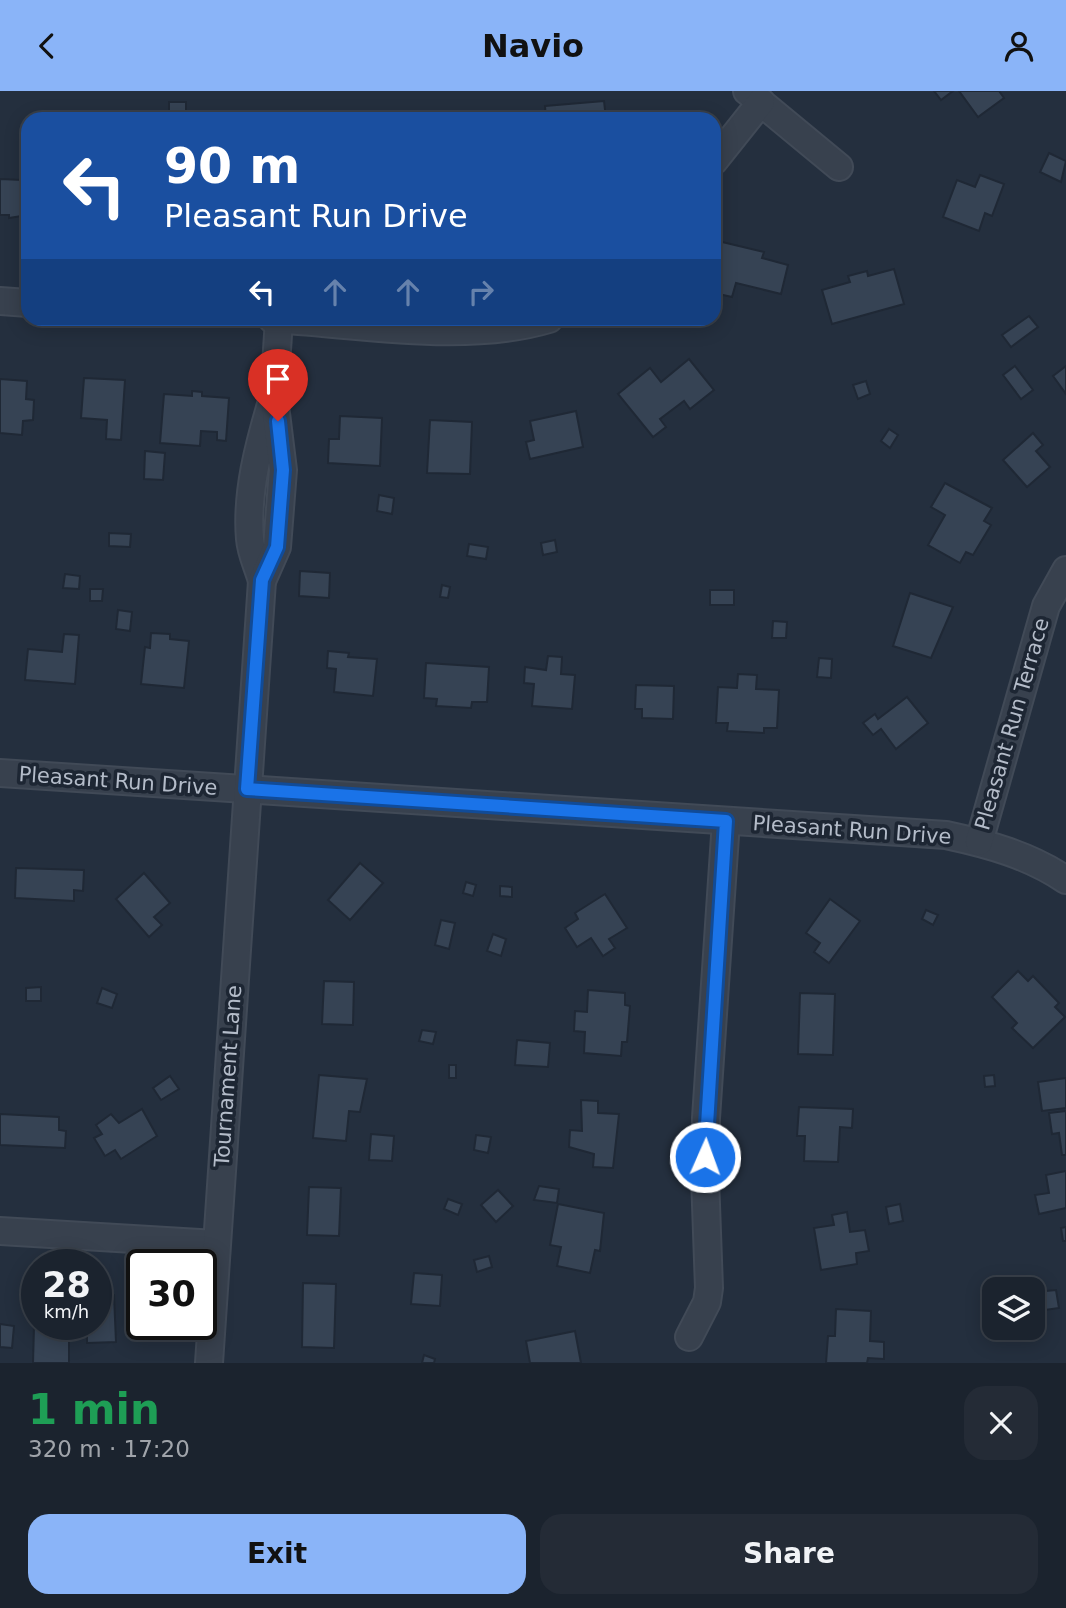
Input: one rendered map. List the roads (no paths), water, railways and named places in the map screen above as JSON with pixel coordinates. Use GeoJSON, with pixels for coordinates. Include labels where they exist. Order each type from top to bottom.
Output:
{"type":"FeatureCollection","features":[{"type":"Feature","properties":{"kind":"street"},"geometry":{"type":"LineString","coordinates":[[721,150],[754,97],[839,167]]}},
{"type":"Feature","properties":{"kind":"street"},"geometry":{"type":"LineString","coordinates":[[0,301],[21,302]]}},
{"type":"Feature","properties":{"kind":"street","name":"Tournament Lane"},"geometry":{"type":"LineString","coordinates":[[209,1363],[262,580],[277,547],[283,470],[274,397],[279,326]]}},
{"type":"Feature","properties":{"kind":"street"},"geometry":{"type":"LineString","coordinates":[[387,326],[464,331],[501,330],[518,326]]}},
{"type":"Feature","properties":{"kind":"street","name":"Pleasant Run Terrace"},"geometry":{"type":"LineString","coordinates":[[979,842],[1046,606],[1066,570]]}},
{"type":"Feature","properties":{"kind":"street","name":"Pleasant Run Drive"},"geometry":{"type":"LineString","coordinates":[[0,773],[946,835],[979,842],[1030,859],[1066,880]]}},
{"type":"Feature","properties":{"kind":"street"},"geometry":{"type":"LineString","coordinates":[[690,1336],[707,1302],[709,1288],[706,1118],[726,821]]}},
{"type":"Feature","properties":{"kind":"street"},"geometry":{"type":"LineString","coordinates":[[0,1231],[216,1244]]}}]}
